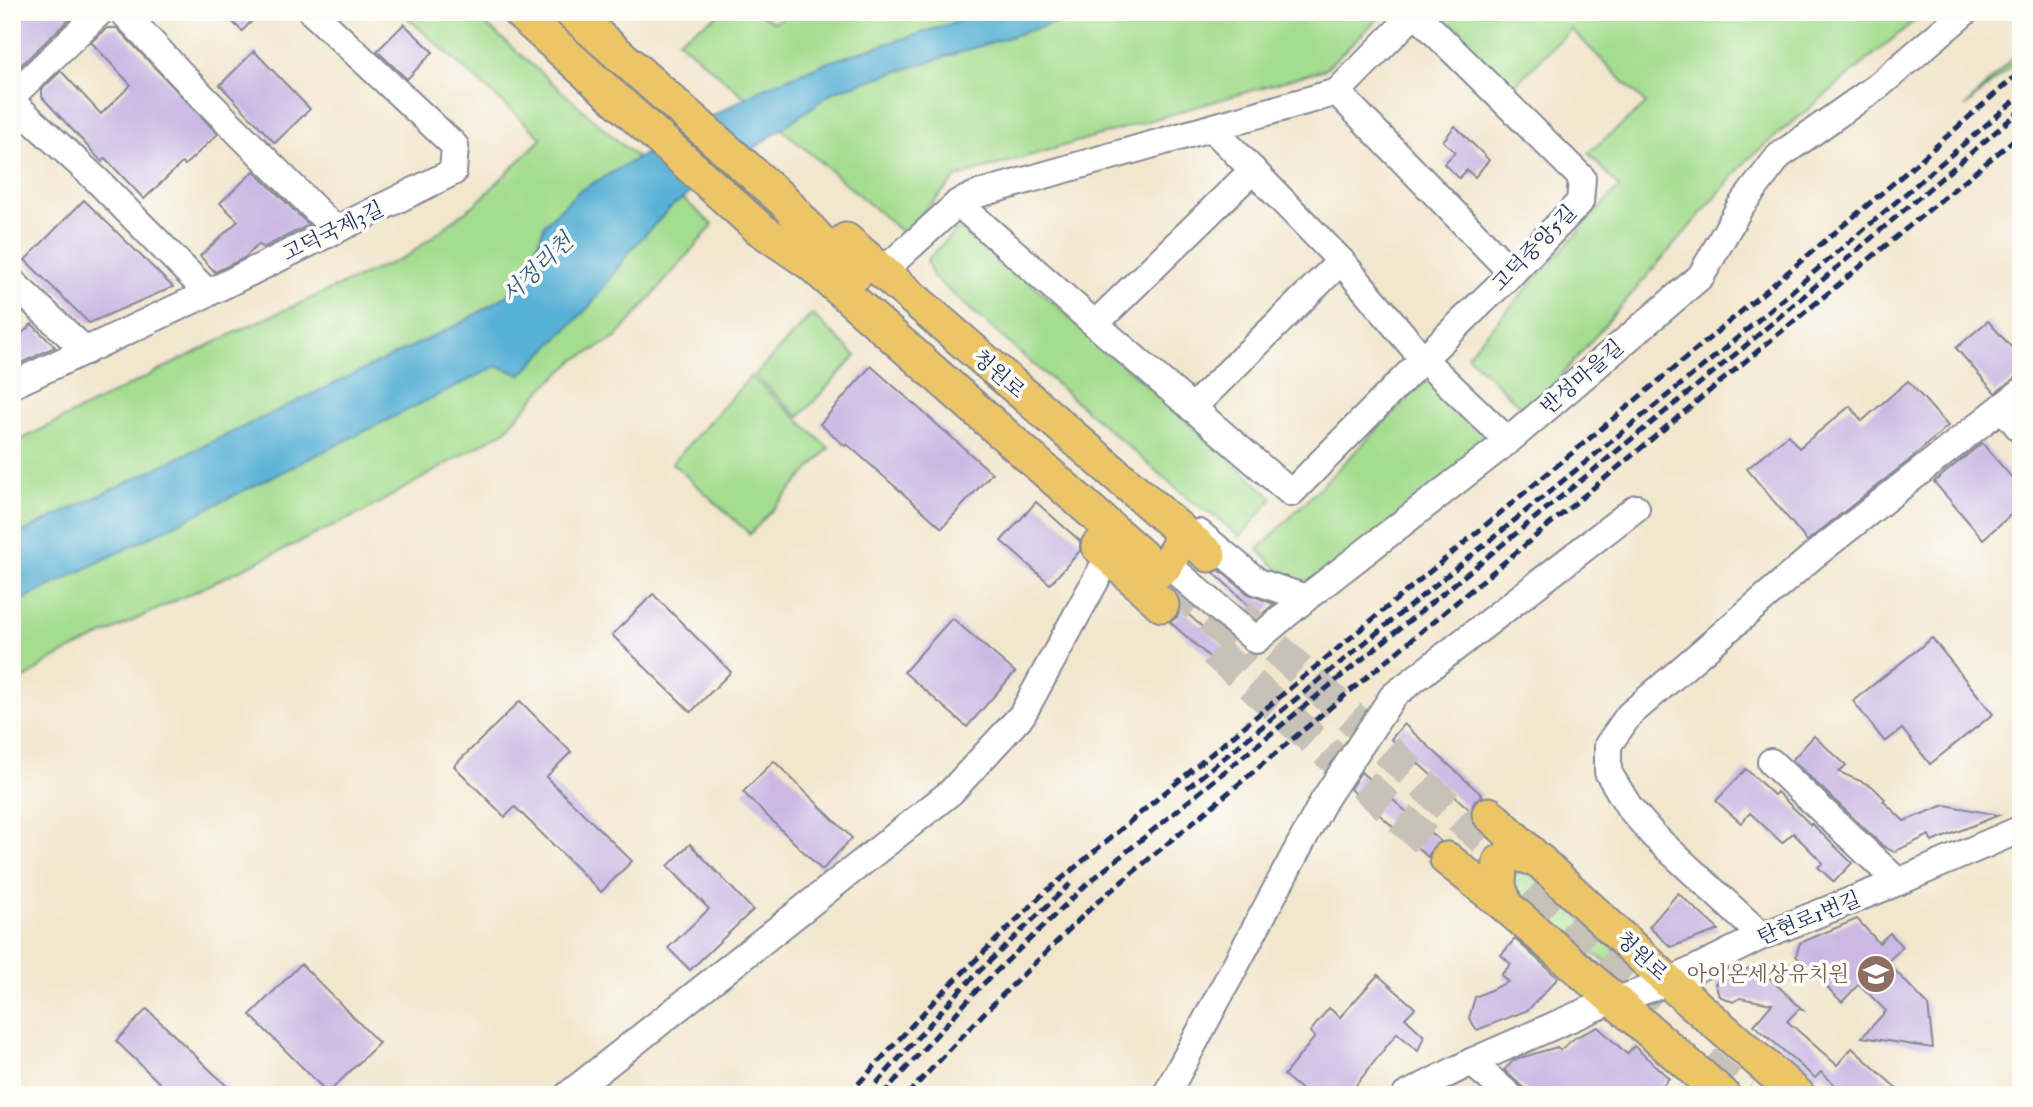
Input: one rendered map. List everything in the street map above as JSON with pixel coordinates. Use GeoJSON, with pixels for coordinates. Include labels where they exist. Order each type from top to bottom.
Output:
{"type":"FeatureCollection","features":[{"type":"Feature","properties":{"kind":"main road","name":"청원로"},"geometry":{"type":"LineString","coordinates":[[519,12],[760,229],[810,263],[1156,554]]}},
{"type":"Feature","properties":{"kind":"main road","name":"청원로"},"geometry":{"type":"LineString","coordinates":[[571,12],[784,201],[828,250],[1156,554]]}},
{"type":"Feature","properties":{"kind":"main road","name":"청원로"},"geometry":{"type":"LineString","coordinates":[[784,201],[842,237],[1152,506],[1162,605]]}},
{"type":"Feature","properties":{"kind":"main road","name":"청원로"},"geometry":{"type":"LineString","coordinates":[[760,229],[796,279],[1108,556],[1209,555]]}},
{"type":"Feature","properties":{"kind":"main road","name":"청원로"},"geometry":{"type":"LineString","coordinates":[[1489,814],[1669,982],[1798,1095]]}},
{"type":"Feature","properties":{"kind":"main road"},"geometry":{"type":"LineString","coordinates":[[1506,906],[1499,886],[1500,862],[1515,853],[1540,861]]}},
{"type":"Feature","properties":{"kind":"main road"},"geometry":{"type":"LineString","coordinates":[[1447,859],[1506,906],[1723,1095]]}},
{"type":"Feature","properties":{"kind":"street"},"geometry":{"type":"LineString","coordinates":[[12,96],[100,12]]}},
{"type":"Feature","properties":{"kind":"street"},"geometry":{"type":"LineString","coordinates":[[123,12],[195,89],[336,230]]}},
{"type":"Feature","properties":{"kind":"street","name":"고덕국제3길"},"geometry":{"type":"LineString","coordinates":[[12,385],[208,293],[453,172],[455,146],[312,12]]}},
{"type":"Feature","properties":{"kind":"street","name":"반성마을길"},"geometry":{"type":"LineString","coordinates":[[1156,554],[1256,640],[1508,441],[1701,276],[1740,207],[1779,156],[1878,86],[1965,12]]}},
{"type":"Feature","properties":{"kind":"street","name":"고덕중앙5길"},"geometry":{"type":"LineString","coordinates":[[882,272],[958,203],[978,194],[1337,92],[1414,13],[1582,178],[1580,202],[1292,493],[958,203]]}},
{"type":"Feature","properties":{"kind":"street"},"geometry":{"type":"LineString","coordinates":[[1337,92],[1512,273]]}},
{"type":"Feature","properties":{"kind":"street"},"geometry":{"type":"LineString","coordinates":[[12,102],[97,180],[208,293]]}},
{"type":"Feature","properties":{"kind":"street"},"geometry":{"type":"LineString","coordinates":[[1212,128],[1341,261],[1423,359],[1508,441]]}},
{"type":"Feature","properties":{"kind":"street"},"geometry":{"type":"LineString","coordinates":[[1095,324],[1253,170]]}},
{"type":"Feature","properties":{"kind":"street"},"geometry":{"type":"LineString","coordinates":[[1192,408],[1341,261]]}},
{"type":"Feature","properties":{"kind":"street"},"geometry":{"type":"LineString","coordinates":[[12,282],[86,351]]}},
{"type":"Feature","properties":{"kind":"street"},"geometry":{"type":"LineString","coordinates":[[1762,936],[1654,836],[1629,807],[1608,772],[1608,746],[1629,715],[1813,556],[2011,400],[2021,430]]}},
{"type":"Feature","properties":{"kind":"street"},"geometry":{"type":"LineString","coordinates":[[1152,506],[1205,536],[1258,582],[1306,598]]}},
{"type":"Feature","properties":{"kind":"street"},"geometry":{"type":"LineString","coordinates":[[1166,1095],[1324,800],[1394,696],[1636,508]]}},
{"type":"Feature","properties":{"kind":"street"},"geometry":{"type":"LineString","coordinates":[[568,1095],[951,792],[1022,715],[1108,556]]}},
{"type":"Feature","properties":{"kind":"street"},"geometry":{"type":"LineString","coordinates":[[1771,762],[1898,882]]}},
{"type":"Feature","properties":{"kind":"street","name":"탄현로1번길"},"geometry":{"type":"LineString","coordinates":[[1406,1095],[1471,1062],[1614,1001],[1669,982],[1762,936],[2021,829]]}},
{"type":"Feature","properties":{"kind":"street"},"geometry":{"type":"LineString","coordinates":[[1471,1062],[1509,1095]]}},
{"type":"Feature","properties":{"kind":"green space"},"geometry":{"type":"Polygon","coordinates":[[[401,12],[472,12],[713,225],[616,338],[575,360],[542,389],[506,430],[363,512],[54,658],[12,688],[12,444],[244,328],[409,255],[479,201],[542,138],[401,12]]]}},
{"type":"Feature","properties":{"kind":"green space"},"geometry":{"type":"Polygon","coordinates":[[[723,12],[755,12],[774,22],[793,12],[1383,14],[1325,69],[957,177],[903,233],[678,40],[723,12]]]}},
{"type":"Feature","properties":{"kind":"green space"},"geometry":{"type":"Polygon","coordinates":[[[1431,12],[1925,12],[1748,159],[1528,414],[1467,355],[1619,187],[1588,153],[1646,104],[1571,29],[1503,97],[1431,12]]]}},
{"type":"Feature","properties":{"kind":"green space"},"geometry":{"type":"Polygon","coordinates":[[[2021,49],[2021,57],[1965,107],[2021,49]]]}},
{"type":"Feature","properties":{"kind":"green space"},"geometry":{"type":"Polygon","coordinates":[[[956,230],[971,230],[1273,498],[1240,537],[1191,501],[933,277],[927,260],[956,230]]]}},
{"type":"Feature","properties":{"kind":"green space"},"geometry":{"type":"Polygon","coordinates":[[[812,314],[856,356],[799,417],[755,375],[812,314]]]}},
{"type":"Feature","properties":{"kind":"green space"},"geometry":{"type":"Polygon","coordinates":[[[751,376],[829,448],[750,534],[672,463],[751,376]]]}},
{"type":"Feature","properties":{"kind":"green space"},"geometry":{"type":"Polygon","coordinates":[[[1426,380],[1500,436],[1307,597],[1258,550],[1426,380]]]}},
{"type":"Feature","properties":{"kind":"green space"},"geometry":{"type":"Polygon","coordinates":[[[1527,870],[1632,965],[1615,967],[1560,934],[1512,889],[1513,874],[1527,870]]]}},
{"type":"Feature","properties":{"kind":"water","name":"서정리천"},"geometry":{"type":"Polygon","coordinates":[[[989,12],[1090,12],[835,91],[671,207],[630,251],[589,307],[521,375],[497,366],[12,605],[12,537],[459,324],[509,294],[527,271],[545,224],[579,191],[759,90],[828,62],[989,12]]]}},
{"type":"Feature","properties":{"kind":"building"},"geometry":{"type":"Polygon","coordinates":[[[18,12],[77,12],[20,66],[12,58],[12,18],[18,12]]]}},
{"type":"Feature","properties":{"kind":"building"},"geometry":{"type":"Polygon","coordinates":[[[222,12],[261,12],[242,31],[222,12]]]}},
{"type":"Feature","properties":{"kind":"building"},"geometry":{"type":"Polygon","coordinates":[[[404,24],[433,52],[407,79],[377,51],[404,24]]]}},
{"type":"Feature","properties":{"kind":"building"},"geometry":{"type":"Polygon","coordinates":[[[107,28],[117,28],[218,134],[144,199],[105,158],[102,162],[42,97],[42,89],[61,71],[101,114],[131,85],[91,42],[107,28]]]}},
{"type":"Feature","properties":{"kind":"building"},"geometry":{"type":"Polygon","coordinates":[[[254,51],[310,109],[275,143],[220,85],[254,51]]]}},
{"type":"Feature","properties":{"kind":"building"},"geometry":{"type":"Polygon","coordinates":[[[1455,126],[1489,160],[1475,177],[1467,170],[1459,178],[1444,164],[1455,152],[1443,141],[1455,126]]]}},
{"type":"Feature","properties":{"kind":"building"},"geometry":{"type":"Polygon","coordinates":[[[254,171],[309,225],[263,248],[259,244],[244,258],[215,272],[200,256],[238,221],[220,203],[254,171]]]}},
{"type":"Feature","properties":{"kind":"building"},"geometry":{"type":"Polygon","coordinates":[[[84,200],[173,287],[89,323],[25,260],[84,200]]]}},
{"type":"Feature","properties":{"kind":"building"},"geometry":{"type":"Polygon","coordinates":[[[1988,321],[2021,358],[2021,374],[1995,393],[1956,348],[1988,321]]]}},
{"type":"Feature","properties":{"kind":"building"},"geometry":{"type":"Polygon","coordinates":[[[32,324],[55,347],[19,364],[12,358],[12,343],[32,324]]]}},
{"type":"Feature","properties":{"kind":"building"},"geometry":{"type":"Polygon","coordinates":[[[871,366],[992,473],[942,528],[847,444],[845,446],[820,424],[871,366]]]}},
{"type":"Feature","properties":{"kind":"building"},"geometry":{"type":"Polygon","coordinates":[[[1908,381],[1948,426],[1807,541],[1747,469],[1788,435],[1799,448],[1850,406],[1862,421],[1908,381]]]}},
{"type":"Feature","properties":{"kind":"building"},"geometry":{"type":"Polygon","coordinates":[[[1982,443],[2021,488],[2021,506],[1983,539],[1934,482],[1982,443]]]}},
{"type":"Feature","properties":{"kind":"building"},"geometry":{"type":"Polygon","coordinates":[[[1036,502],[1080,541],[1080,551],[1050,584],[1001,541],[1036,502]]]}},
{"type":"Feature","properties":{"kind":"building"},"geometry":{"type":"Polygon","coordinates":[[[1219,570],[1248,594],[1274,604],[1260,616],[1214,573],[1219,570]]]}},
{"type":"Feature","properties":{"kind":"building"},"geometry":{"type":"Polygon","coordinates":[[[653,594],[731,672],[691,712],[612,635],[653,594]]]}},
{"type":"Feature","properties":{"kind":"building"},"geometry":{"type":"Polygon","coordinates":[[[1181,608],[1234,655],[1223,669],[1170,622],[1177,617],[1181,608]]]}},
{"type":"Feature","properties":{"kind":"building"},"geometry":{"type":"Polygon","coordinates":[[[952,618],[1015,672],[967,727],[904,672],[952,618]]]}},
{"type":"Feature","properties":{"kind":"building"},"geometry":{"type":"Polygon","coordinates":[[[1932,638],[1993,714],[1930,764],[1902,729],[1885,742],[1853,701],[1932,638]]]}},
{"type":"Feature","properties":{"kind":"building"},"geometry":{"type":"Polygon","coordinates":[[[520,701],[571,752],[546,777],[632,861],[601,892],[515,807],[505,817],[454,766],[520,701]]]}},
{"type":"Feature","properties":{"kind":"building"},"geometry":{"type":"Polygon","coordinates":[[[1404,724],[1483,796],[1475,801],[1470,810],[1391,739],[1404,724]]]}},
{"type":"Feature","properties":{"kind":"building"},"geometry":{"type":"Polygon","coordinates":[[[1814,736],[1846,765],[1839,772],[1872,786],[1904,821],[1945,805],[1999,815],[1932,842],[1929,835],[1894,852],[1884,847],[1792,760],[1814,736]]]}},
{"type":"Feature","properties":{"kind":"building"},"geometry":{"type":"Polygon","coordinates":[[[774,761],[852,838],[822,870],[743,792],[774,761]]]}},
{"type":"Feature","properties":{"kind":"building"},"geometry":{"type":"Polygon","coordinates":[[[1746,769],[1774,795],[1777,792],[1852,863],[1834,882],[1818,867],[1823,863],[1793,833],[1782,843],[1750,813],[1741,823],[1716,801],[1746,769]]]}},
{"type":"Feature","properties":{"kind":"building"},"geometry":{"type":"Polygon","coordinates":[[[1361,772],[1440,841],[1432,848],[1428,857],[1350,789],[1361,772]]]}},
{"type":"Feature","properties":{"kind":"building"},"geometry":{"type":"Polygon","coordinates":[[[690,844],[753,910],[690,970],[668,948],[709,909],[668,866],[690,844]]]}},
{"type":"Feature","properties":{"kind":"building"},"geometry":{"type":"Polygon","coordinates":[[[1678,893],[1719,930],[1671,947],[1649,927],[1678,893]]]}},
{"type":"Feature","properties":{"kind":"building","name":"아이온세상유치원"},"geometry":{"type":"Polygon","coordinates":[[[1857,919],[1879,943],[1890,933],[1903,947],[1887,962],[1928,1005],[1933,1048],[1862,1037],[1886,1011],[1859,984],[1842,1002],[1796,956],[1800,943],[1857,919]]]}},
{"type":"Feature","properties":{"kind":"building"},"geometry":{"type":"Polygon","coordinates":[[[1515,939],[1558,978],[1528,1010],[1477,1030],[1469,1018],[1475,997],[1508,982],[1501,975],[1511,964],[1501,955],[1515,939]]]}},
{"type":"Feature","properties":{"kind":"building"},"geometry":{"type":"Polygon","coordinates":[[[301,964],[379,1043],[328,1093],[250,1015],[301,964]]]}},
{"type":"Feature","properties":{"kind":"building"},"geometry":{"type":"Polygon","coordinates":[[[1756,965],[1803,1010],[1799,1009],[1787,1021],[1837,1065],[1852,1048],[1904,1095],[1846,1095],[1821,1072],[1815,1078],[1754,1025],[1772,1004],[1740,998],[1733,1002],[1719,996],[1715,983],[1756,965]]]}},
{"type":"Feature","properties":{"kind":"building"},"geometry":{"type":"Polygon","coordinates":[[[1378,975],[1415,1008],[1405,1018],[1424,1036],[1418,1051],[1397,1033],[1348,1095],[1308,1095],[1284,1075],[1315,1037],[1310,1032],[1329,1008],[1340,1017],[1378,975]]]}},
{"type":"Feature","properties":{"kind":"building"},"geometry":{"type":"Polygon","coordinates":[[[147,1009],[236,1095],[172,1095],[116,1041],[147,1009]]]}},
{"type":"Feature","properties":{"kind":"building"},"geometry":{"type":"Polygon","coordinates":[[[1598,1027],[1627,1054],[1634,1046],[1669,1078],[1655,1095],[1531,1095],[1504,1070],[1520,1058],[1557,1047],[1560,1050],[1576,1037],[1598,1027]]]}},
{"type":"Feature","properties":{"kind":"tunnel"},"geometry":{"type":"LineString","coordinates":[[1173,584],[1254,659]]}},
{"type":"Feature","properties":{"kind":"tunnel"},"geometry":{"type":"LineString","coordinates":[[1239,614],[1471,828],[1664,998]]}},
{"type":"Feature","properties":{"kind":"tunnel"},"geometry":{"type":"LineString","coordinates":[[1214,651],[1447,859]]}},
{"type":"Feature","properties":{"kind":"tunnel"},"geometry":{"type":"LineString","coordinates":[[1705,1061],[1743,1095]]}},
{"type":"Feature","properties":{"kind":"railway"},"geometry":{"type":"LineString","coordinates":[[848,1095],[937,998],[1042,895],[1692,353],[1909,170],[2021,71]]}},
{"type":"Feature","properties":{"kind":"railway"},"geometry":{"type":"LineString","coordinates":[[1187,788],[1729,345],[2021,95]]}},
{"type":"Feature","properties":{"kind":"railway"},"geometry":{"type":"LineString","coordinates":[[882,1095],[977,990],[1087,884],[1743,348],[2021,110]]}},
{"type":"Feature","properties":{"kind":"railway"},"geometry":{"type":"LineString","coordinates":[[907,1095],[986,1011],[1095,904],[2021,134]]}},
{"type":"Feature","properties":{"kind":"railway"},"geometry":{"type":"LineString","coordinates":[[866,1095],[963,987],[1070,884]]}},
{"type":"Feature","properties":{"kind":"place","name":"아이온세상유치원"},"geometry":{"type":"Point","coordinates":[1876,974]}}]}
